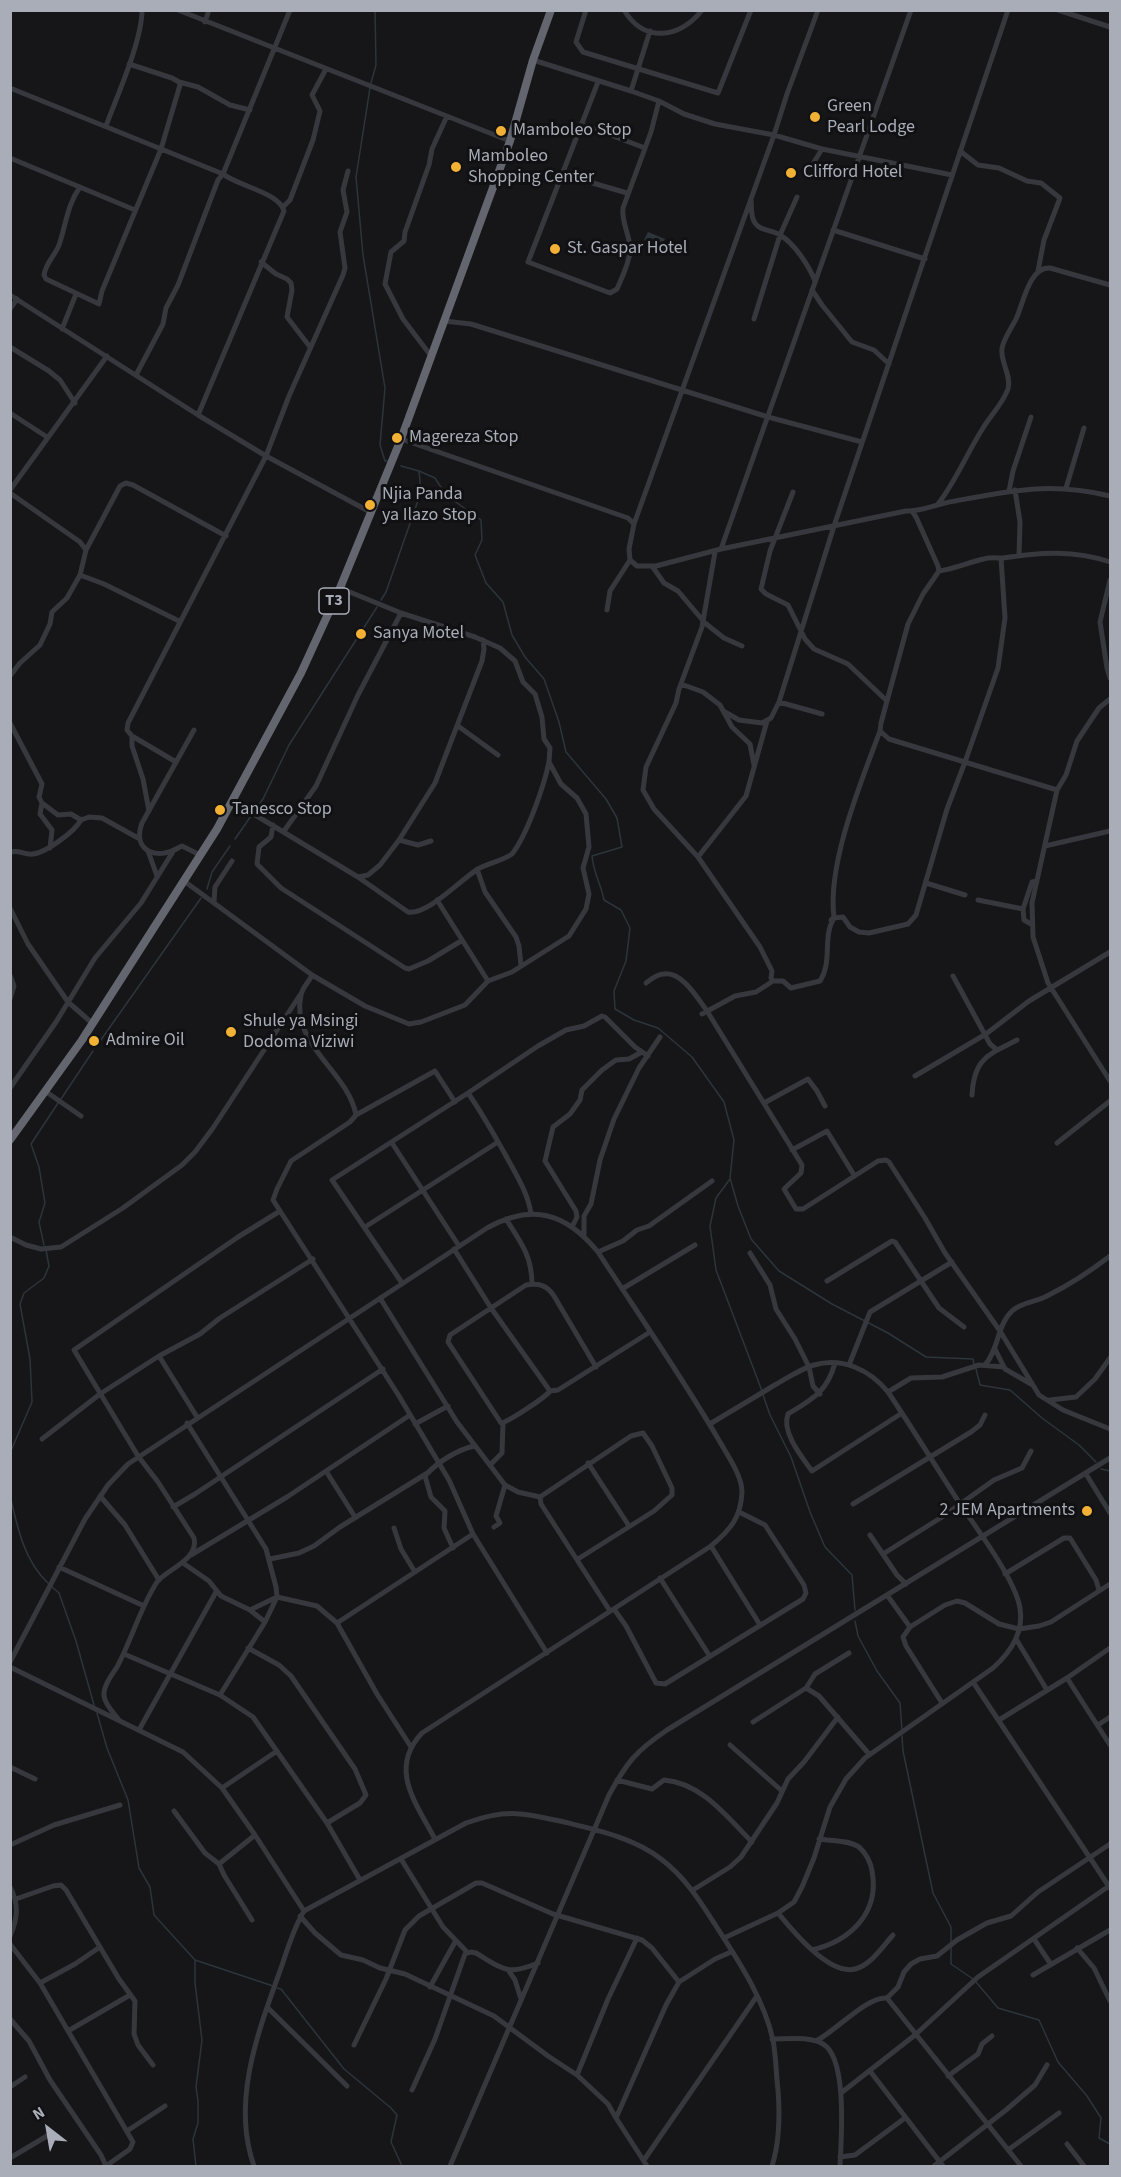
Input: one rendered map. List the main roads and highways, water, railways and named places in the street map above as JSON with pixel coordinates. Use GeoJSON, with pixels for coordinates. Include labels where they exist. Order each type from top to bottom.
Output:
{"type":"FeatureCollection","features":[{"type":"Feature","properties":{"kind":"highway","name":"T3"},"geometry":{"type":"LineString","coordinates":[[10,1140],[49,1094],[92,1023],[184,882],[232,801],[289,696],[340,588],[402,439],[510,141],[533,60],[551,10]]}},
{"type":"Feature","properties":{"kind":"waterway"},"geometry":{"type":"LineString","coordinates":[[371,83],[376,65],[375,10]]}},
{"type":"Feature","properties":{"kind":"waterway"},"geometry":{"type":"LineString","coordinates":[[370,88],[356,177],[363,255],[385,388],[380,445],[385,461],[387,461]]}},
{"type":"Feature","properties":{"kind":"waterway"},"geometry":{"type":"LineString","coordinates":[[381,600],[386,592],[421,492],[419,471],[401,466]]}},
{"type":"Feature","properties":{"kind":"waterway"},"geometry":{"type":"LineString","coordinates":[[419,471],[435,478],[446,495],[481,520],[482,540],[475,555],[486,583],[503,602],[512,635],[525,657],[544,679],[559,722],[566,752],[606,799],[617,818],[622,847],[592,856],[604,900],[621,910],[630,928],[626,961],[614,991],[615,1009],[634,1020],[658,1028],[692,1057],[724,1102],[734,1140],[730,1178],[751,1239],[779,1271],[926,1357],[973,1359],[974,1364]]}},
{"type":"Feature","properties":{"kind":"waterway"},"geometry":{"type":"LineString","coordinates":[[256,809],[289,745],[377,607]]}},
{"type":"Feature","properties":{"kind":"waterway"},"geometry":{"type":"LineString","coordinates":[[235,839],[251,816]]}},
{"type":"Feature","properties":{"kind":"waterway"},"geometry":{"type":"LineString","coordinates":[[207,889],[212,872],[230,846]]}},
{"type":"Feature","properties":{"kind":"waterway"},"geometry":{"type":"LineString","coordinates":[[98,1044],[201,898]]}},
{"type":"Feature","properties":{"kind":"waterway"},"geometry":{"type":"LineString","coordinates":[[61,1099],[93,1051]]}},
{"type":"Feature","properties":{"kind":"waterway"},"geometry":{"type":"LineString","coordinates":[[44,1245],[39,1222],[45,1203],[39,1167],[31,1144],[58,1103]]}},
{"type":"Feature","properties":{"kind":"waterway"},"geometry":{"type":"LineString","coordinates":[[730,1179],[716,1198],[710,1226],[716,1270],[762,1391]]}},
{"type":"Feature","properties":{"kind":"waterway"},"geometry":{"type":"LineString","coordinates":[[10,1453],[32,1402],[30,1359],[20,1304],[24,1293],[44,1278],[49,1266],[46,1250]]}},
{"type":"Feature","properties":{"kind":"waterway"},"geometry":{"type":"LineString","coordinates":[[976,1369],[980,1385],[1010,1390],[1042,1418],[1079,1445],[1096,1462]]}},
{"type":"Feature","properties":{"kind":"waterway"},"geometry":{"type":"LineString","coordinates":[[763,1395],[770,1415],[791,1457],[825,1547],[852,1575],[855,1610]]}},
{"type":"Feature","properties":{"kind":"waterway"},"geometry":{"type":"LineString","coordinates":[[1101,1469],[1110,1471]]}},
{"type":"Feature","properties":{"kind":"waterway"},"geometry":{"type":"LineString","coordinates":[[10,1495],[27,1554],[48,1583]]}},
{"type":"Feature","properties":{"kind":"waterway"},"geometry":{"type":"LineString","coordinates":[[52,1587],[59,1593],[76,1641],[94,1705]]}},
{"type":"Feature","properties":{"kind":"waterway"},"geometry":{"type":"LineString","coordinates":[[855,1621],[858,1636],[877,1671],[900,1703],[902,1731]]}},
{"type":"Feature","properties":{"kind":"waterway"},"geometry":{"type":"LineString","coordinates":[[97,1713],[107,1748],[128,1800],[139,1868],[150,1887],[154,1915],[195,1960],[273,1986]]}},
{"type":"Feature","properties":{"kind":"waterway"},"geometry":{"type":"LineString","coordinates":[[902,1736],[903,1751],[933,1893],[951,1927],[951,1942]]}},
{"type":"Feature","properties":{"kind":"waterway"},"geometry":{"type":"LineString","coordinates":[[951,1947],[951,1964],[973,1979]]}},
{"type":"Feature","properties":{"kind":"waterway"},"geometry":{"type":"LineString","coordinates":[[195,1960],[195,1983],[202,2040],[196,2087],[198,2123],[193,2139],[196,2166]]}},
{"type":"Feature","properties":{"kind":"waterway"},"geometry":{"type":"LineString","coordinates":[[976,1982],[998,2008],[1039,2020],[1058,2062],[1087,2096],[1101,2118],[1099,2138],[1110,2144]]}},
{"type":"Feature","properties":{"kind":"waterway"},"geometry":{"type":"LineString","coordinates":[[277,1988],[281,1989],[344,2069],[397,2115],[391,2142],[402,2166]]}},
{"type":"Feature","properties":{"kind":"place","name":"Green Pearl Lodge"},"geometry":{"type":"Point","coordinates":[815,117]}},
{"type":"Feature","properties":{"kind":"place","name":"Mamboleo Stop"},"geometry":{"type":"Point","coordinates":[501,131]}},
{"type":"Feature","properties":{"kind":"place","name":"Mamboleo Shopping Center"},"geometry":{"type":"Point","coordinates":[456,167]}},
{"type":"Feature","properties":{"kind":"place","name":"Clifford Hotel"},"geometry":{"type":"Point","coordinates":[791,173]}},
{"type":"Feature","properties":{"kind":"place","name":"St. Gaspar Hotel"},"geometry":{"type":"Point","coordinates":[555,249]}},
{"type":"Feature","properties":{"kind":"place","name":"Magereza Stop"},"geometry":{"type":"Point","coordinates":[397,438]}},
{"type":"Feature","properties":{"kind":"place","name":"Njia Panda ya Ilazo Stop"},"geometry":{"type":"Point","coordinates":[370,505]}},
{"type":"Feature","properties":{"kind":"place","name":"Sanya Motel"},"geometry":{"type":"Point","coordinates":[361,634]}},
{"type":"Feature","properties":{"kind":"place","name":"Tanesco Stop"},"geometry":{"type":"Point","coordinates":[220,810]}},
{"type":"Feature","properties":{"kind":"place","name":"Shule ya Msingi Dodoma Viziwi"},"geometry":{"type":"Point","coordinates":[231,1032]}},
{"type":"Feature","properties":{"kind":"place","name":"Admire Oil"},"geometry":{"type":"Point","coordinates":[94,1041]}},
{"type":"Feature","properties":{"kind":"place","name":"2 JEM Apartments"},"geometry":{"type":"Point","coordinates":[1087,1511]}}]}
